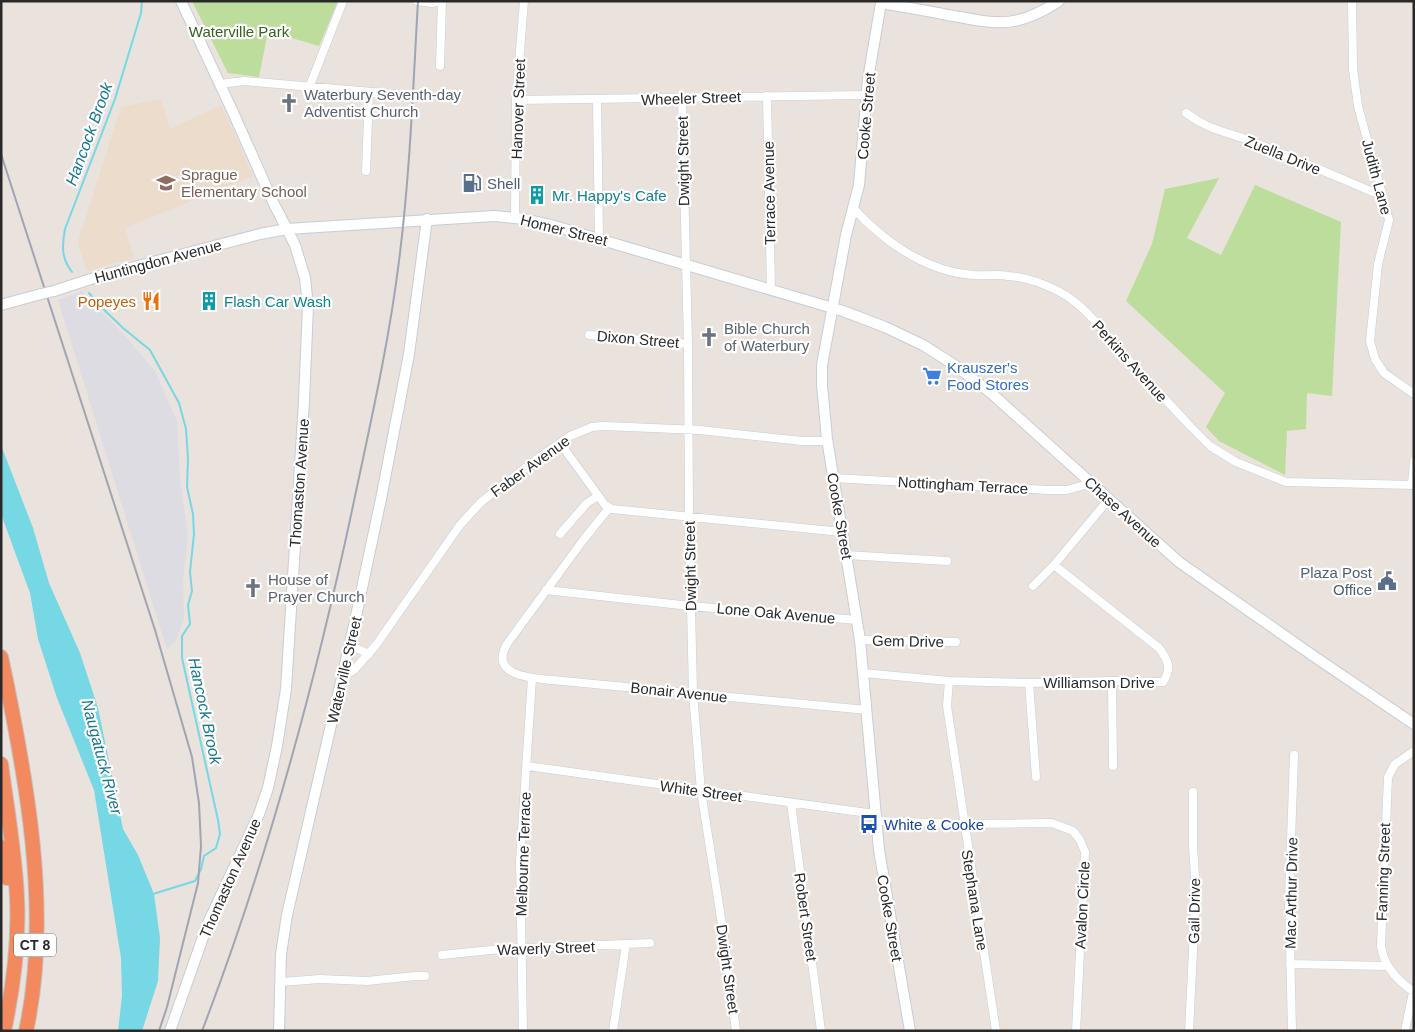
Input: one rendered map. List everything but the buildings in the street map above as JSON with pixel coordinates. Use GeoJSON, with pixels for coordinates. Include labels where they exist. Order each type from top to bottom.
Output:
{"type":"FeatureCollection","features":[{"type":"Feature","properties":{"kind":"highway"},"geometry":{"type":"LineString","coordinates":[[1,657],[8,688]]}},
{"type":"Feature","properties":{"kind":"highway","name":"CT 8"},"geometry":{"type":"LineString","coordinates":[[1,666],[8,688],[20,746],[34,858],[35,964],[26,1031]]}},
{"type":"Feature","properties":{"kind":"highway","name":"CT 8"},"geometry":{"type":"LineString","coordinates":[[1,764],[11,831],[17,899],[11,998],[3,1031]]}},
{"type":"Feature","properties":{"kind":"highway"},"geometry":{"type":"LineString","coordinates":[[1,847],[10,894],[9,950],[3,1031]]}},
{"type":"Feature","properties":{"kind":"main road","name":"Thomaston Avenue"},"geometry":{"type":"LineString","coordinates":[[170,1031],[208,922],[264,802],[273,768],[285,706],[302,437],[308,306],[302,266],[295,246],[181,1]]}},
{"type":"Feature","properties":{"kind":"main road"},"geometry":{"type":"LineString","coordinates":[[876,2],[969,19],[1012,22],[1043,12],[1059,1]]}},
{"type":"Feature","properties":{"kind":"main road","name":"Cooke Street"},"geometry":{"type":"LineString","coordinates":[[876,2],[866,96],[861,169],[832,308],[822,378],[833,478],[860,640],[881,865],[910,1031]]}},
{"type":"Feature","properties":{"kind":"main road","name":"Homer Street"},"geometry":{"type":"LineString","coordinates":[[287,229],[488,216],[515,218],[551,225],[832,308]]}},
{"type":"Feature","properties":{"kind":"main road","name":"Waterville Street"},"geometry":{"type":"LineString","coordinates":[[279,1031],[281,954],[287,915],[350,645],[381,500],[405,373],[427,219]]}},
{"type":"Feature","properties":{"kind":"main road","name":"Huntingdon Avenue"},"geometry":{"type":"LineString","coordinates":[[1,305],[100,276],[260,234],[287,229]]}},
{"type":"Feature","properties":{"kind":"main road","name":"Chase Avenue"},"geometry":{"type":"LineString","coordinates":[[832,308],[863,318],[901,334],[946,358],[991,393],[1163,548],[1193,572],[1414,724]]}},
{"type":"Feature","properties":{"kind":"street"},"geometry":{"type":"LineString","coordinates":[[309,88],[343,1]]}},
{"type":"Feature","properties":{"kind":"street"},"geometry":{"type":"LineString","coordinates":[[417,1],[432,3],[442,1],[440,66]]}},
{"type":"Feature","properties":{"kind":"street","name":"Hanover Street"},"geometry":{"type":"LineString","coordinates":[[515,218],[516,100],[524,1]]}},
{"type":"Feature","properties":{"kind":"street","name":"Judith Lane"},"geometry":{"type":"LineString","coordinates":[[1352,1],[1353,69],[1358,106],[1389,220],[1378,264],[1370,341],[1375,359],[1384,373],[1414,394]]}},
{"type":"Feature","properties":{"kind":"street"},"geometry":{"type":"LineString","coordinates":[[220,84],[244,81],[395,94]]}},
{"type":"Feature","properties":{"kind":"street"},"geometry":{"type":"LineString","coordinates":[[366,172],[369,92]]}},
{"type":"Feature","properties":{"kind":"street","name":"Terrace Avenue"},"geometry":{"type":"LineString","coordinates":[[768,96],[771,290]]}},
{"type":"Feature","properties":{"kind":"street","name":"Wheeler Street"},"geometry":{"type":"LineString","coordinates":[[516,100],[866,96]]}},
{"type":"Feature","properties":{"kind":"street","name":"Dwight Street"},"geometry":{"type":"LineString","coordinates":[[682,99],[693,693],[701,791],[724,937],[736,1031]]}},
{"type":"Feature","properties":{"kind":"street"},"geometry":{"type":"LineString","coordinates":[[597,100],[600,239]]}},
{"type":"Feature","properties":{"kind":"street","name":"Zuella Drive"},"geometry":{"type":"LineString","coordinates":[[1186,113],[1203,125],[1245,139],[1382,196]]}},
{"type":"Feature","properties":{"kind":"street","name":"Perkins Avenue"},"geometry":{"type":"LineString","coordinates":[[853,208],[870,226],[896,246],[924,262],[948,272],[1008,276],[1037,281],[1061,292],[1083,309],[1210,446],[1236,462],[1286,482],[1413,484]]}},
{"type":"Feature","properties":{"kind":"street","name":"Dixon Street"},"geometry":{"type":"LineString","coordinates":[[589,335],[688,344]]}},
{"type":"Feature","properties":{"kind":"street","name":"Faber Avenue"},"geometry":{"type":"LineString","coordinates":[[342,678],[354,670],[369,654],[473,510],[489,495],[560,443],[581,431],[600,426],[688,430],[802,441],[828,441]]}},
{"type":"Feature","properties":{"kind":"street"},"geometry":{"type":"LineString","coordinates":[[560,443],[598,496],[609,508],[689,518],[842,532]]}},
{"type":"Feature","properties":{"kind":"street"},"geometry":{"type":"LineString","coordinates":[[1413,484],[1414,462]]}},
{"type":"Feature","properties":{"kind":"street","name":"Nottingham Terrace"},"geometry":{"type":"LineString","coordinates":[[833,478],[1049,490],[1067,490],[1092,483]]}},
{"type":"Feature","properties":{"kind":"street"},"geometry":{"type":"LineString","coordinates":[[560,534],[598,496]]}},
{"type":"Feature","properties":{"kind":"street"},"geometry":{"type":"LineString","coordinates":[[1033,586],[1054,565],[1109,499]]}},
{"type":"Feature","properties":{"kind":"street"},"geometry":{"type":"LineString","coordinates":[[546,590],[609,508]]}},
{"type":"Feature","properties":{"kind":"street"},"geometry":{"type":"LineString","coordinates":[[846,555],[947,561]]}},
{"type":"Feature","properties":{"kind":"street","name":"Williamson Drive"},"geometry":{"type":"LineString","coordinates":[[863,673],[949,681],[1029,683],[1163,682],[1168,674],[1167,658],[1159,648],[1054,565]]}},
{"type":"Feature","properties":{"kind":"street","name":"Lone Oak Avenue"},"geometry":{"type":"LineString","coordinates":[[546,590],[690,606],[857,620]]}},
{"type":"Feature","properties":{"kind":"street","name":"Bonair Avenue"},"geometry":{"type":"LineString","coordinates":[[546,590],[507,644],[503,656],[503,663],[507,669],[520,675],[532,678],[866,710]]}},
{"type":"Feature","properties":{"kind":"street","name":"Gem Drive"},"geometry":{"type":"LineString","coordinates":[[860,640],[956,642]]}},
{"type":"Feature","properties":{"kind":"street"},"geometry":{"type":"LineString","coordinates":[[350,645],[369,654]]}},
{"type":"Feature","properties":{"kind":"street","name":"Melbourne Terrace"},"geometry":{"type":"LineString","coordinates":[[523,1031],[520,861],[532,678]]}},
{"type":"Feature","properties":{"kind":"street","name":"Stephana Lane"},"geometry":{"type":"LineString","coordinates":[[949,681],[947,706],[996,1031]]}},
{"type":"Feature","properties":{"kind":"street"},"geometry":{"type":"LineString","coordinates":[[1112,681],[1113,766]]}},
{"type":"Feature","properties":{"kind":"street"},"geometry":{"type":"LineString","coordinates":[[1029,683],[1036,776]]}},
{"type":"Feature","properties":{"kind":"street","name":"Fanning Street"},"geometry":{"type":"LineString","coordinates":[[1414,751],[1395,764],[1390,770],[1387,780],[1381,945],[1383,957],[1388,966],[1401,982],[1414,992]]}},
{"type":"Feature","properties":{"kind":"street","name":"Mac Arthur Drive"},"geometry":{"type":"LineString","coordinates":[[1292,1031],[1289,897],[1294,755]]}},
{"type":"Feature","properties":{"kind":"street","name":"White Street"},"geometry":{"type":"LineString","coordinates":[[527,766],[791,803],[876,818]]}},
{"type":"Feature","properties":{"kind":"street","name":"Gail Drive"},"geometry":{"type":"LineString","coordinates":[[1189,1031],[1196,890],[1193,846],[1193,792]]}},
{"type":"Feature","properties":{"kind":"street","name":"Robert Street"},"geometry":{"type":"LineString","coordinates":[[791,803],[822,1031]]}},
{"type":"Feature","properties":{"kind":"street","name":"Avalon Circle"},"geometry":{"type":"LineString","coordinates":[[876,818],[964,824],[1052,823],[1073,831],[1080,840],[1084,852],[1076,1031]]}},
{"type":"Feature","properties":{"kind":"street","name":"Waverly Street"},"geometry":{"type":"LineString","coordinates":[[442,954],[650,942]]}},
{"type":"Feature","properties":{"kind":"street"},"geometry":{"type":"LineString","coordinates":[[613,1031],[626,944]]}},
{"type":"Feature","properties":{"kind":"street"},"geometry":{"type":"LineString","coordinates":[[1290,964],[1388,966]]}},
{"type":"Feature","properties":{"kind":"street"},"geometry":{"type":"LineString","coordinates":[[280,982],[320,979],[367,981],[425,976]]}},
{"type":"Feature","properties":{"kind":"street"},"geometry":{"type":"LineString","coordinates":[[1405,1031],[1414,992]]}},
{"type":"Feature","properties":{"kind":"shaded area","name":"Sprague Elementary School"},"geometry":{"type":"Polygon","coordinates":[[[161,99],[170,129],[221,105],[253,176],[125,228],[134,258],[87,271],[78,242],[121,107],[161,99]]]}},
{"type":"Feature","properties":{"kind":"shaded area"},"geometry":{"type":"Polygon","coordinates":[[[82,291],[155,371],[177,421],[180,479],[188,536],[183,579],[184,619],[175,642],[167,649],[58,300],[82,291]]]}},
{"type":"Feature","properties":{"kind":"green space","name":"Waterville Park"},"geometry":{"type":"Polygon","coordinates":[[[192,1],[338,1],[319,46],[268,31],[259,77],[228,73],[192,1]]]}},
{"type":"Feature","properties":{"kind":"green space"},"geometry":{"type":"Polygon","coordinates":[[[1219,178],[1187,238],[1221,255],[1255,185],[1341,222],[1332,396],[1307,393],[1306,429],[1287,431],[1285,475],[1219,441],[1206,427],[1225,393],[1126,301],[1152,244],[1165,189],[1219,178]]]}},
{"type":"Feature","properties":{"kind":"water","name":"Naugatuck River"},"geometry":{"type":"Polygon","coordinates":[[[1,445],[33,528],[49,583],[80,653],[98,708],[123,829],[138,855],[154,894],[160,938],[158,981],[142,1031],[118,1031],[122,996],[121,958],[94,790],[57,698],[38,639],[30,593],[1,514],[1,445]]]}},
{"type":"Feature","properties":{"kind":"waterway","name":"Hancock Brook"},"geometry":{"type":"LineString","coordinates":[[72,272],[68,267],[63,252],[65,229],[115,99],[141,13],[142,1]]}},
{"type":"Feature","properties":{"kind":"waterway","name":"Hancock Brook"},"geometry":{"type":"LineString","coordinates":[[89,293],[123,328],[150,350],[179,403],[186,429],[187,487],[193,514],[194,534],[190,572],[192,591],[188,605],[190,624],[182,636],[182,658],[220,834],[216,848],[204,856],[201,869],[195,881],[153,894]]}},
{"type":"Feature","properties":{"kind":"railway"},"geometry":{"type":"LineString","coordinates":[[202,1031],[248,901],[289,769],[324,636],[373,411],[395,291],[403,229],[411,131],[418,1]]}},
{"type":"Feature","properties":{"kind":"railway"},"geometry":{"type":"LineString","coordinates":[[1,154],[155,630],[192,757],[199,803],[201,846],[198,883],[167,1007],[159,1031]]}},
{"type":"Feature","properties":{"kind":"place","name":"Waterbury Seventh-day Adventist Church"},"geometry":{"type":"Point","coordinates":[289,103]}},
{"type":"Feature","properties":{"kind":"place","name":"Sprague Elementary School"},"geometry":{"type":"Point","coordinates":[166,183]}},
{"type":"Feature","properties":{"kind":"place","name":"Shell"},"geometry":{"type":"Point","coordinates":[472,183]}},
{"type":"Feature","properties":{"kind":"place","name":"Mr. Happy's Cafe"},"geometry":{"type":"Point","coordinates":[537,195]}},
{"type":"Feature","properties":{"kind":"place","name":"Popeyes"},"geometry":{"type":"Point","coordinates":[151,301]}},
{"type":"Feature","properties":{"kind":"place","name":"Flash Car Wash"},"geometry":{"type":"Point","coordinates":[209,301]}},
{"type":"Feature","properties":{"kind":"place","name":"Bible Church of Waterbury"},"geometry":{"type":"Point","coordinates":[709,337]}},
{"type":"Feature","properties":{"kind":"place","name":"Krauszer's Food Stores"},"geometry":{"type":"Point","coordinates":[932,376]}},
{"type":"Feature","properties":{"kind":"place","name":"Plaza Post Office"},"geometry":{"type":"Point","coordinates":[1387,581]}},
{"type":"Feature","properties":{"kind":"place","name":"House of Prayer Church"},"geometry":{"type":"Point","coordinates":[253,588]}},
{"type":"Feature","properties":{"kind":"place","name":"White & Cooke"},"geometry":{"type":"Point","coordinates":[869,824]}}]}
